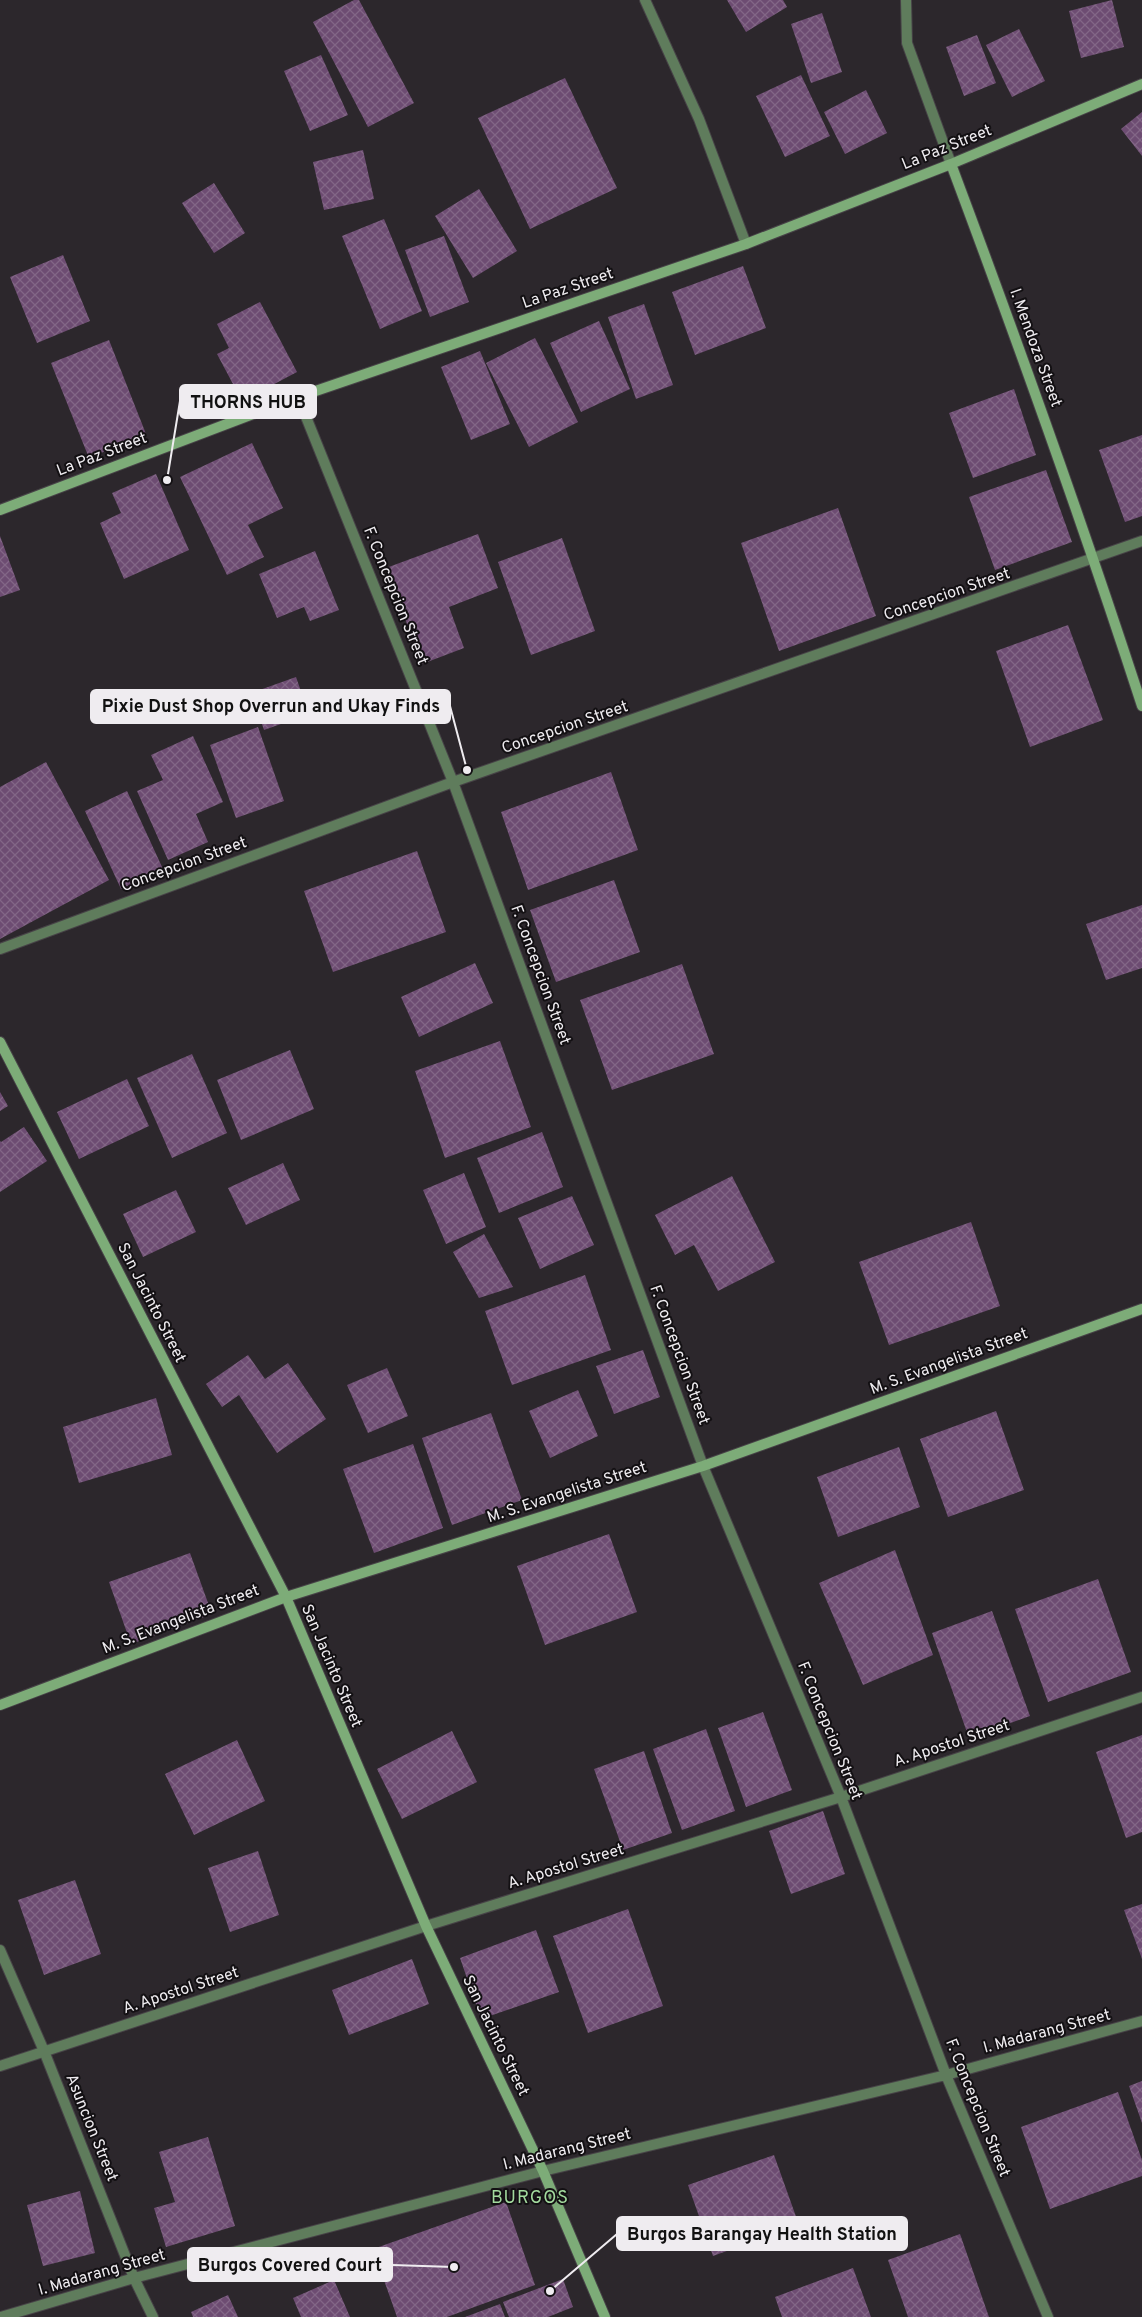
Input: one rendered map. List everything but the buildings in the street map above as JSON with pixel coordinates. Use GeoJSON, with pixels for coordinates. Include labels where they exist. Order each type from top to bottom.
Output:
{"type":"FeatureCollection","features":[{"type":"Feature","properties":{"kind":"street"},"geometry":{"type":"LineString","coordinates":[[645,0],[699,119],[746,244]]}},
{"type":"Feature","properties":{"kind":"street","name":"I. Mendoza Street"},"geometry":{"type":"LineString","coordinates":[[906,0],[907,43],[1021,353],[1094,559],[1142,706]]}},
{"type":"Feature","properties":{"kind":"street","name":"La Paz Street"},"geometry":{"type":"LineString","coordinates":[[0,510],[298,397],[746,244],[951,164],[1142,84]]}},
{"type":"Feature","properties":{"kind":"street","name":"F. Concepcion Street"},"geometry":{"type":"LineString","coordinates":[[298,397],[453,782],[703,1466],[841,1797],[946,2075],[1048,2317]]}},
{"type":"Feature","properties":{"kind":"street","name":"Concepcion Street"},"geometry":{"type":"LineString","coordinates":[[0,949],[453,782],[1142,542]]}},
{"type":"Feature","properties":{"kind":"street","name":"San Jacinto Street"},"geometry":{"type":"LineString","coordinates":[[0,1042],[286,1597],[426,1926],[543,2171],[605,2317]]}},
{"type":"Feature","properties":{"kind":"street","name":"M. S. Evangelista Street"},"geometry":{"type":"LineString","coordinates":[[0,1705],[286,1597],[703,1466],[1142,1309]]}},
{"type":"Feature","properties":{"kind":"street","name":"A. Apostol Street"},"geometry":{"type":"LineString","coordinates":[[0,2066],[426,1926],[841,1797],[1142,1698]]}},
{"type":"Feature","properties":{"kind":"street","name":"Asuncion Street"},"geometry":{"type":"LineString","coordinates":[[0,1950],[44,2051],[134,2278],[153,2317]]}},
{"type":"Feature","properties":{"kind":"street","name":"I. Madarang Street"},"geometry":{"type":"LineString","coordinates":[[1,2317],[134,2278],[543,2171],[946,2075],[1142,2022]]}},
{"type":"Feature","properties":{"kind":"place","name":"THORNS HUB"},"geometry":{"type":"Point","coordinates":[167,480]}},
{"type":"Feature","properties":{"kind":"place","name":"Pixie Dust Shop Overrun and Ukay Finds"},"geometry":{"type":"Point","coordinates":[467,770]}},
{"type":"Feature","properties":{"kind":"place","name":"Burgos Covered Court"},"geometry":{"type":"Point","coordinates":[454,2267]}},
{"type":"Feature","properties":{"kind":"place","name":"Burgos Barangay Health Station"},"geometry":{"type":"Point","coordinates":[550,2291]}},
{"type":"Feature","properties":{"kind":"district","name":"BURGOS"},"geometry":{"type":"Point","coordinates":[530,2198]}}]}
